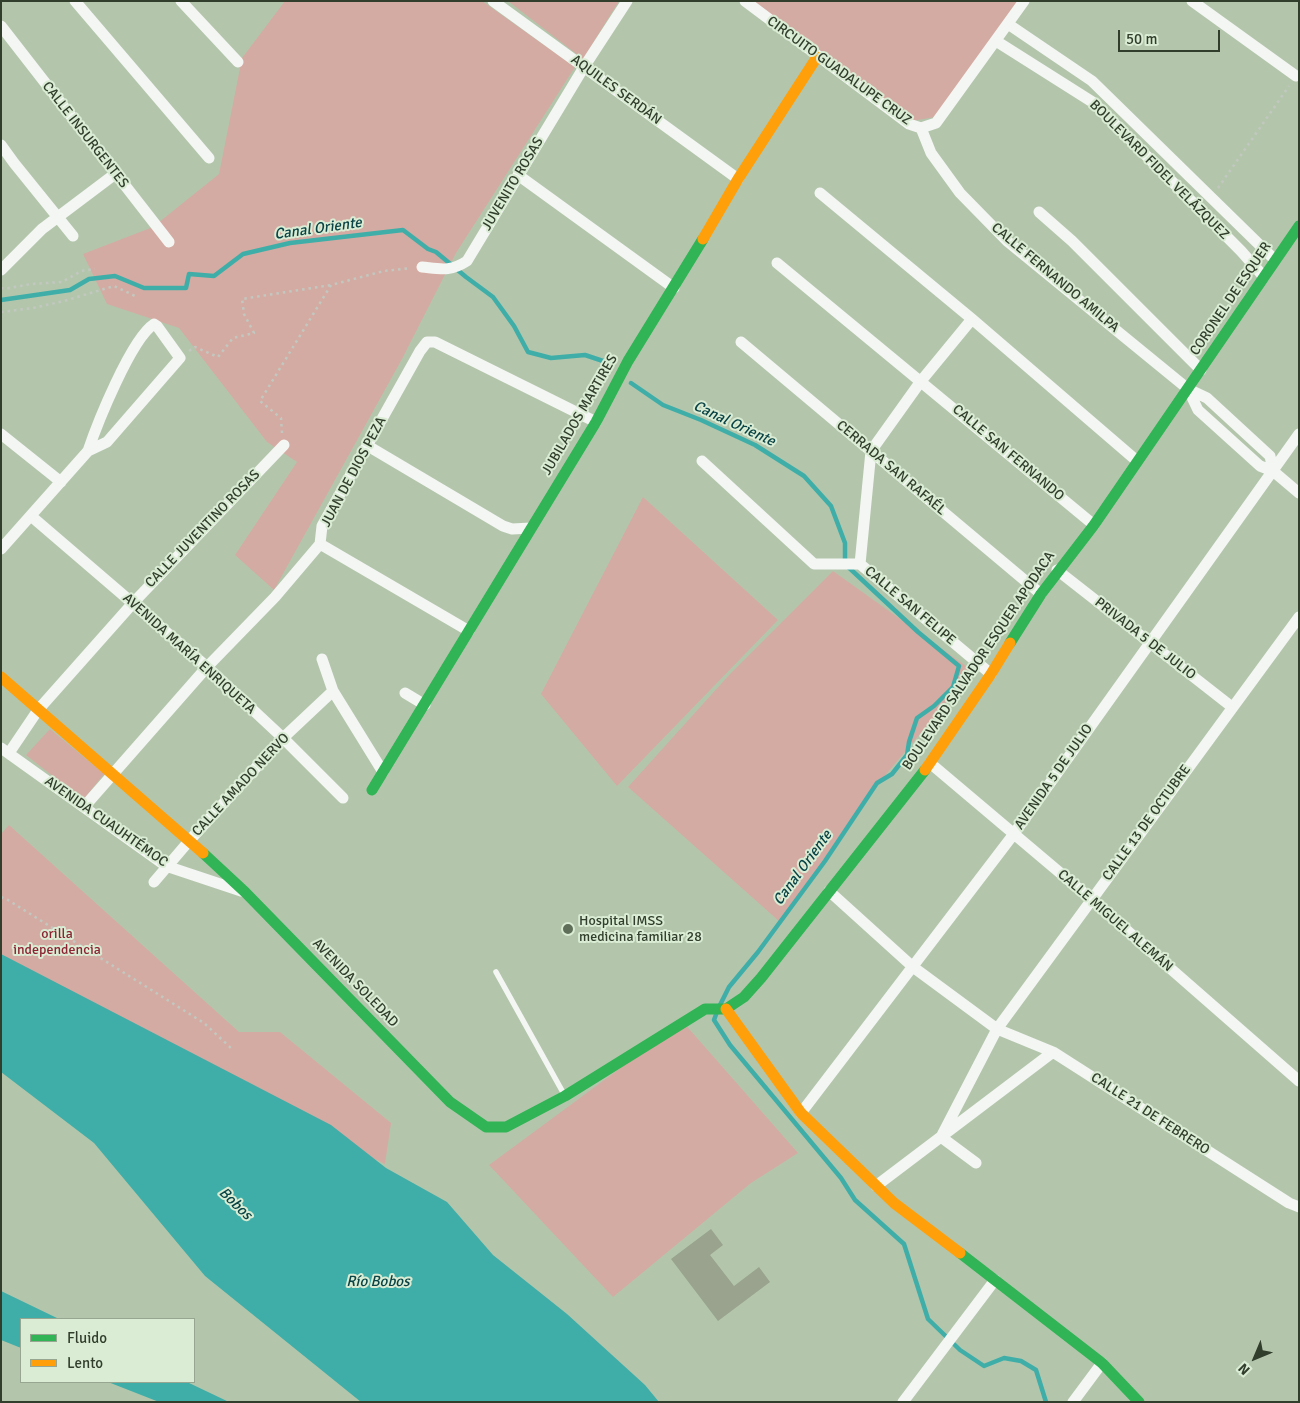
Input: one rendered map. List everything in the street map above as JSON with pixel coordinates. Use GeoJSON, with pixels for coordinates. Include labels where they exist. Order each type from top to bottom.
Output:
{"type":"FeatureCollection","features":[{"type":"Feature","properties":{"kind":"street"},"geometry":{"type":"LineString","coordinates":[[75,1],[208,158]]}},
{"type":"Feature","properties":{"kind":"street"},"geometry":{"type":"LineString","coordinates":[[181,1],[238,62]]}},
{"type":"Feature","properties":{"kind":"street","name":"AQUILES SERDÁN"},"geometry":{"type":"LineString","coordinates":[[493,1],[738,179]]}},
{"type":"Feature","properties":{"kind":"street","name":"JUVENITO ROSAS"},"geometry":{"type":"LineString","coordinates":[[422,266],[441,269],[456,268],[467,261],[584,67],[627,1]]}},
{"type":"Feature","properties":{"kind":"street","name":"CIRCUITO GUADALUPE CRUZ"},"geometry":{"type":"LineString","coordinates":[[745,1],[817,57],[909,124],[921,128],[936,123],[1024,1]]}},
{"type":"Feature","properties":{"kind":"street"},"geometry":{"type":"LineString","coordinates":[[1192,1],[1296,76]]}},
{"type":"Feature","properties":{"kind":"street","name":"BOULEVARD FIDEL VELÁZQUEZ"},"geometry":{"type":"LineString","coordinates":[[1008,24],[1092,81],[1275,260]]}},
{"type":"Feature","properties":{"kind":"street","name":"CALLE INSURGENTES"},"geometry":{"type":"LineString","coordinates":[[1,26],[170,242]]}},
{"type":"Feature","properties":{"kind":"street","name":"BOULEVARD FIDEL VELÁZQUEZ"},"geometry":{"type":"LineString","coordinates":[[996,41],[1094,103],[1241,251],[1264,277]]}},
{"type":"Feature","properties":{"kind":"street","name":"JUBILADOS MARTIRES"},"geometry":{"type":"LineString","coordinates":[[372,790],[596,422],[628,361],[674,288],[738,179],[817,57]]}},
{"type":"Feature","properties":{"kind":"street","name":"CALLE FERNANDO AMILPA"},"geometry":{"type":"LineString","coordinates":[[921,128],[931,153],[960,193],[1007,241],[1188,389]]}},
{"type":"Feature","properties":{"kind":"street"},"geometry":{"type":"LineString","coordinates":[[1,145],[73,236]]}},
{"type":"Feature","properties":{"kind":"street"},"geometry":{"type":"LineString","coordinates":[[1,270],[42,230],[115,174]]}},
{"type":"Feature","properties":{"kind":"street"},"geometry":{"type":"LineString","coordinates":[[518,175],[674,288]]}},
{"type":"Feature","properties":{"kind":"street"},"geometry":{"type":"LineString","coordinates":[[820,193],[972,319],[1137,461]]}},
{"type":"Feature","properties":{"kind":"street"},"geometry":{"type":"LineString","coordinates":[[1039,212],[1072,241],[1201,370]]}},
{"type":"Feature","properties":{"kind":"street","name":"CORONEL DE ESQUER"},"geometry":{"type":"LineString","coordinates":[[1188,389],[1299,226]]}},
{"type":"Feature","properties":{"kind":"street","name":"CALLE SAN FERNANDO"},"geometry":{"type":"LineString","coordinates":[[777,263],[1094,525]]}},
{"type":"Feature","properties":{"kind":"street"},"geometry":{"type":"LineString","coordinates":[[870,451],[922,381],[972,319]]}},
{"type":"Feature","properties":{"kind":"street"},"geometry":{"type":"LineString","coordinates":[[1,549],[88,452],[107,442],[180,358],[154,324],[150,326],[134,348],[96,429],[88,452]]}},
{"type":"Feature","properties":{"kind":"street","name":"JUAN DE DIOS PEZA"},"geometry":{"type":"LineString","coordinates":[[84,807],[207,667],[276,597],[320,544],[322,526],[420,351],[427,342],[435,342],[596,422]]}},
{"type":"Feature","properties":{"kind":"street","name":"CERRADA SAN RAFAÉL"},"geometry":{"type":"LineString","coordinates":[[741,342],[1040,594]]}},
{"type":"Feature","properties":{"kind":"street"},"geometry":{"type":"LineString","coordinates":[[1188,389],[1198,410],[1260,466],[1273,471],[1299,493]]}},
{"type":"Feature","properties":{"kind":"street","name":"BOULEVARD SALVADOR ESQUER APODACA"},"geometry":{"type":"LineString","coordinates":[[726,1010],[744,997],[761,978],[930,763],[991,674],[1040,594],[1094,525],[1188,389]]}},
{"type":"Feature","properties":{"kind":"street"},"geometry":{"type":"LineString","coordinates":[[1,434],[61,482]]}},
{"type":"Feature","properties":{"kind":"street","name":"AVENIDA 5 DE JULIO"},"geometry":{"type":"LineString","coordinates":[[801,1113],[1013,835],[1299,434]]}},
{"type":"Feature","properties":{"kind":"street","name":"CALLE JUVENTINO ROSAS"},"geometry":{"type":"LineString","coordinates":[[5,750],[133,603],[284,445]]}},
{"type":"Feature","properties":{"kind":"street"},"geometry":{"type":"LineString","coordinates":[[368,446],[503,526],[512,529],[531,528]]}},
{"type":"Feature","properties":{"kind":"street","name":"CALLE SAN FELIPE"},"geometry":{"type":"LineString","coordinates":[[870,451],[860,564],[991,674]]}},
{"type":"Feature","properties":{"kind":"street"},"geometry":{"type":"LineString","coordinates":[[702,461],[814,564],[860,564]]}},
{"type":"Feature","properties":{"kind":"street","name":"AVENIDA MARÍA ENRIQUETA"},"geometry":{"type":"LineString","coordinates":[[30,516],[207,667],[283,738],[343,798]]}},
{"type":"Feature","properties":{"kind":"street"},"geometry":{"type":"LineString","coordinates":[[320,544],[469,631]]}},
{"type":"Feature","properties":{"kind":"street","name":"PRIVADA 5 DE JULIO"},"geometry":{"type":"LineString","coordinates":[[1057,570],[1232,707]]}},
{"type":"Feature","properties":{"kind":"street","name":"CALLE 13 DE OCTUBRE"},"geometry":{"type":"LineString","coordinates":[[942,1137],[997,1029],[1090,899],[1299,617]]}},
{"type":"Feature","properties":{"kind":"street"},"geometry":{"type":"LineString","coordinates":[[322,659],[332,691],[383,772]]}},
{"type":"Feature","properties":{"kind":"street","name":"AVENIDA SOLEDAD"},"geometry":{"type":"LineString","coordinates":[[1,678],[246,892],[450,1102],[486,1127],[506,1127],[565,1096],[705,1009],[726,1010]]}},
{"type":"Feature","properties":{"kind":"street","name":"CALLE AMADO NERVO"},"geometry":{"type":"LineString","coordinates":[[154,882],[166,866],[283,738],[332,691]]}},
{"type":"Feature","properties":{"kind":"street"},"geometry":{"type":"LineString","coordinates":[[405,693],[424,704]]}},
{"type":"Feature","properties":{"kind":"street","name":"AVENIDA CUAUHTÉMOC"},"geometry":{"type":"LineString","coordinates":[[5,750],[166,866],[246,892]]}},
{"type":"Feature","properties":{"kind":"street","name":"CALLE MIGUEL ALEMÁN"},"geometry":{"type":"LineString","coordinates":[[930,763],[1299,1081]]}},
{"type":"Feature","properties":{"kind":"street","name":"CALLE 21 DE FEBRERO"},"geometry":{"type":"LineString","coordinates":[[829,892],[914,967],[997,1029],[1053,1052],[1289,1204],[1299,1207]]}},
{"type":"Feature","properties":{"kind":"street"},"geometry":{"type":"LineString","coordinates":[[726,1010],[801,1113],[876,1186],[894,1203],[1102,1363],[1139,1402]]}},
{"type":"Feature","properties":{"kind":"street"},"geometry":{"type":"LineString","coordinates":[[876,1186],[1053,1052]]}},
{"type":"Feature","properties":{"kind":"street"},"geometry":{"type":"LineString","coordinates":[[942,1137],[976,1163]]}},
{"type":"Feature","properties":{"kind":"street"},"geometry":{"type":"LineString","coordinates":[[903,1402],[995,1280]]}},
{"type":"Feature","properties":{"kind":"street"},"geometry":{"type":"LineString","coordinates":[[1073,1402],[1102,1363]]}},
{"type":"Feature","properties":{"kind":"lane"},"geometry":{"type":"LineString","coordinates":[[496,972],[565,1096]]}},
{"type":"Feature","properties":{"kind":"path"},"geometry":{"type":"LineString","coordinates":[[1212,198],[1296,76]]}},
{"type":"Feature","properties":{"kind":"path"},"geometry":{"type":"LineString","coordinates":[[180,358],[195,347],[218,357],[233,338],[254,333],[244,314],[242,299],[331,285],[384,271],[422,266]]}},
{"type":"Feature","properties":{"kind":"path"},"geometry":{"type":"LineString","coordinates":[[1,288],[62,282],[81,271],[95,269]]}},
{"type":"Feature","properties":{"kind":"path"},"geometry":{"type":"LineString","coordinates":[[284,445],[281,418],[260,401],[331,285]]}},
{"type":"Feature","properties":{"kind":"path"},"geometry":{"type":"LineString","coordinates":[[1,312],[56,303],[114,286],[134,296]]}},
{"type":"Feature","properties":{"kind":"path"},"geometry":{"type":"LineString","coordinates":[[1,897],[204,1024],[232,1049]]}},
{"type":"Feature","properties":{"kind":"green space"},"geometry":{"type":"Polygon","coordinates":[[[285,1],[482,1],[575,67],[456,253],[402,359],[274,590],[235,555],[297,462],[267,442],[179,328],[107,304],[83,254],[153,227],[219,174],[242,58],[285,1]]]}},
{"type":"Feature","properties":{"kind":"green space"},"geometry":{"type":"Polygon","coordinates":[[[508,1],[619,1],[583,59],[508,1]]]}},
{"type":"Feature","properties":{"kind":"green space"},"geometry":{"type":"Polygon","coordinates":[[[753,1],[1018,1],[935,117],[912,121],[753,1]]]}},
{"type":"Feature","properties":{"kind":"green space"},"geometry":{"type":"Polygon","coordinates":[[[643,497],[778,620],[617,786],[541,694],[643,497]]]}},
{"type":"Feature","properties":{"kind":"green space"},"geometry":{"type":"Polygon","coordinates":[[[833,571],[973,671],[867,797],[780,922],[628,787],[730,674],[833,571]]]}},
{"type":"Feature","properties":{"kind":"green space"},"geometry":{"type":"Polygon","coordinates":[[[50,729],[104,774],[83,800],[26,755],[50,729]]]}},
{"type":"Feature","properties":{"kind":"green space","name":"orilla independencia"},"geometry":{"type":"Polygon","coordinates":[[[9,825],[239,1032],[280,1032],[391,1123],[385,1164],[1,978],[1,834],[9,825]]]}},
{"type":"Feature","properties":{"kind":"green space"},"geometry":{"type":"Polygon","coordinates":[[[683,1022],[798,1153],[751,1183],[613,1297],[489,1165],[683,1022]]]}},
{"type":"Feature","properties":{"kind":"water","name":"Río Bobos"},"geometry":{"type":"Polygon","coordinates":[[[1,954],[331,1125],[386,1168],[447,1202],[493,1255],[567,1314],[645,1385],[659,1402],[361,1402],[205,1276],[94,1143],[1,1072],[1,954]]]}},
{"type":"Feature","properties":{"kind":"water"},"geometry":{"type":"Polygon","coordinates":[[[1,1291],[57,1318],[20,1318],[20,1348],[1,1340],[1,1291]]]}},
{"type":"Feature","properties":{"kind":"water"},"geometry":{"type":"Polygon","coordinates":[[[111,1383],[189,1383],[229,1402],[159,1402],[111,1383]]]}},
{"type":"Feature","properties":{"kind":"building"},"geometry":{"type":"Polygon","coordinates":[[[711,1229],[723,1245],[710,1255],[734,1286],[759,1267],[770,1282],[718,1321],[671,1259],[711,1229]]]}},
{"type":"Feature","properties":{"kind":"waterway","name":"Canal Oriente"},"geometry":{"type":"LineString","coordinates":[[1,300],[70,290],[89,279],[115,276],[144,288],[186,288],[189,274],[214,276],[243,254],[290,243],[403,230],[428,249],[436,252],[493,297],[514,326],[528,352],[551,358],[585,355],[609,363]]}},
{"type":"Feature","properties":{"kind":"waterway","name":"Canal Oriente"},"geometry":{"type":"LineString","coordinates":[[631,383],[663,405],[755,445],[804,476],[831,506],[845,543],[845,564],[918,632],[959,666],[953,687],[934,706],[917,718],[907,755],[892,774],[877,783],[825,861],[758,952],[729,987],[714,1020],[730,1045],[841,1178],[855,1200],[904,1244],[928,1319],[960,1350],[984,1366],[1004,1358],[1021,1361],[1036,1370],[1046,1402]]}},
{"type":"Feature","properties":{"kind":"traffic: fast"},"geometry":{"type":"LineString","coordinates":[[1010,643],[1041,594],[1094,525],[1299,226]]}},
{"type":"Feature","properties":{"kind":"traffic: fast"},"geometry":{"type":"LineString","coordinates":[[372,790],[596,422],[628,361],[703,239]]}},
{"type":"Feature","properties":{"kind":"traffic: fast"},"geometry":{"type":"LineString","coordinates":[[726,1009],[744,997],[761,978],[925,770]]}},
{"type":"Feature","properties":{"kind":"traffic: fast"},"geometry":{"type":"LineString","coordinates":[[203,853],[245,892],[450,1102],[486,1127],[506,1127],[565,1096],[705,1009],[726,1009]]}},
{"type":"Feature","properties":{"kind":"traffic: fast"},"geometry":{"type":"LineString","coordinates":[[960,1253],[1102,1363],[1139,1402]]}},
{"type":"Feature","properties":{"kind":"traffic: slow"},"geometry":{"type":"LineString","coordinates":[[703,239],[738,179],[817,57]]}},
{"type":"Feature","properties":{"kind":"traffic: slow"},"geometry":{"type":"LineString","coordinates":[[925,770],[1010,643]]}},
{"type":"Feature","properties":{"kind":"traffic: slow"},"geometry":{"type":"LineString","coordinates":[[1,677],[203,853]]}},
{"type":"Feature","properties":{"kind":"traffic: slow"},"geometry":{"type":"LineString","coordinates":[[726,1009],[801,1113],[894,1203],[960,1253]]}},
{"type":"Feature","properties":{"kind":"place","name":"Hospital IMSS medicina familiar 28"},"geometry":{"type":"Point","coordinates":[568,929]}},
{"type":"Feature","properties":{"kind":"water label","name":"Bobos"},"geometry":{"type":"Point","coordinates":[235,1204]}}]}
